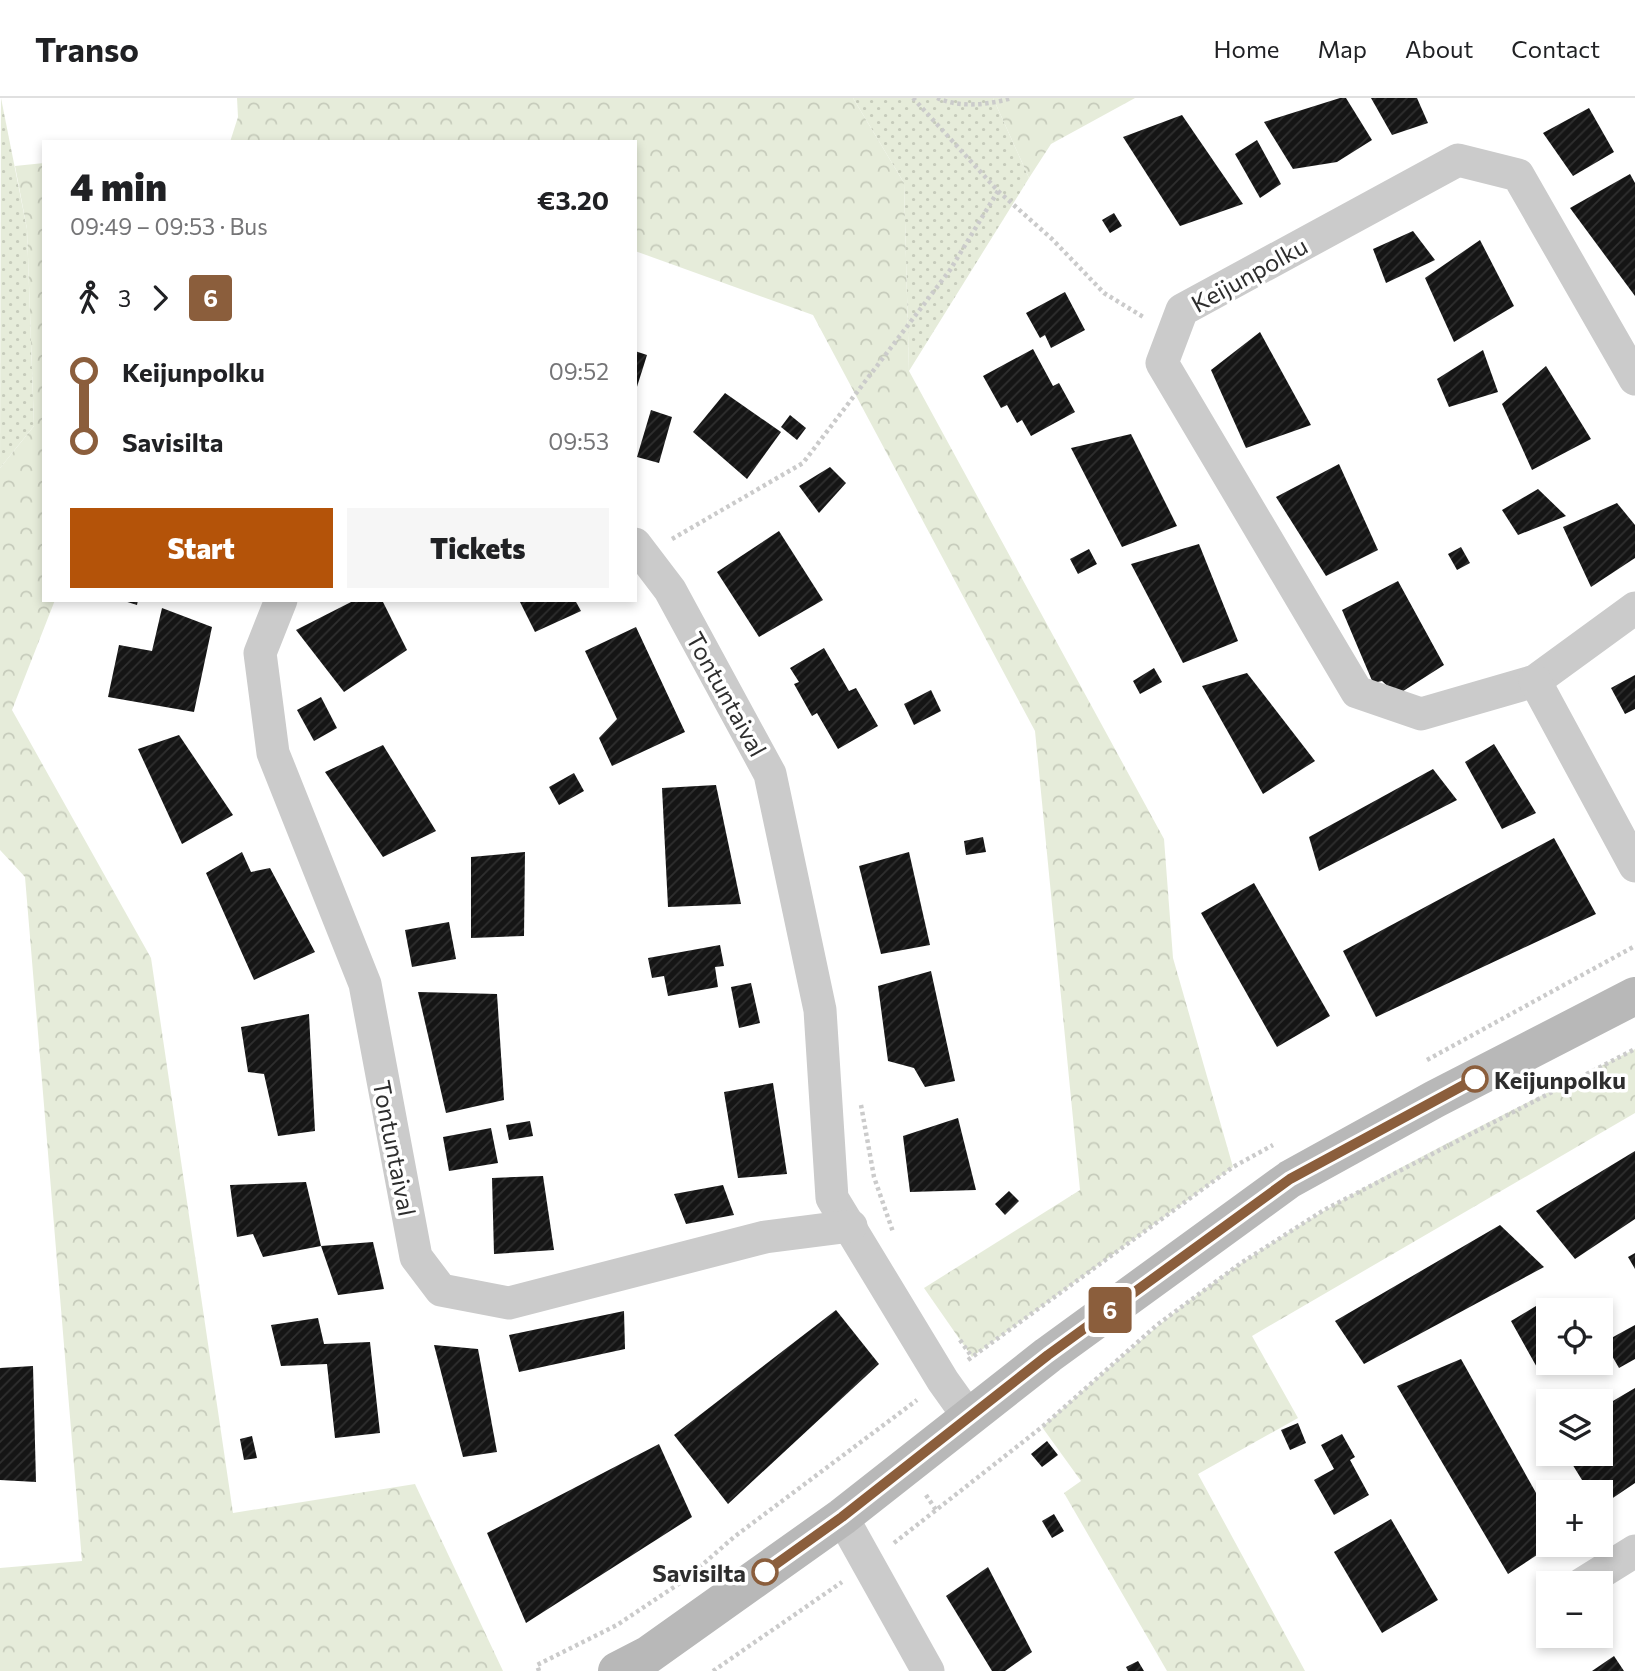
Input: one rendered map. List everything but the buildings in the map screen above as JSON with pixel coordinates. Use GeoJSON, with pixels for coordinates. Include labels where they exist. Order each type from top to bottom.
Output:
{"type":"FeatureCollection","features":[{"type":"Feature","properties":{"kind":"street","name":"Keijunpolku"},"geometry":{"type":"LineString","coordinates":[[1635,379],[1518,175],[1458,160],[1182,310],[1162,363],[1357,692],[1421,714],[1535,681],[1635,608]]}},
{"type":"Feature","properties":{"kind":"street","name":"Tontuntaival"},"geometry":{"type":"LineString","coordinates":[[640,550],[670,590],[770,774],[820,1010],[832,1198],[943,1381],[968,1416]]}},
{"type":"Feature","properties":{"kind":"street","name":"Tontuntaival"},"geometry":{"type":"LineString","coordinates":[[280,602],[260,653],[272,753],[365,984],[416,1257],[441,1290],[509,1303],[765,1237],[851,1226]]}},
{"type":"Feature","properties":{"kind":"street"},"geometry":{"type":"LineString","coordinates":[[1535,681],[1635,866]]}},
{"type":"Feature","properties":{"kind":"street"},"geometry":{"type":"LineString","coordinates":[[617,1671],[648,1655],[842,1517],[968,1416],[1290,1179],[1635,996]]}},
{"type":"Feature","properties":{"kind":"street"},"geometry":{"type":"LineString","coordinates":[[842,1517],[866,1565],[928,1671]]}},
{"type":"Feature","properties":{"kind":"street"},"geometry":{"type":"LineString","coordinates":[[1603,1571],[1635,1551]]}},
{"type":"Feature","properties":{"kind":"path"},"geometry":{"type":"LineString","coordinates":[[913,98],[998,191],[1052,239],[1104,293],[1172,335]]}},
{"type":"Feature","properties":{"kind":"path"},"geometry":{"type":"LineString","coordinates":[[937,98],[949,103],[990,105],[1012,98]]}},
{"type":"Feature","properties":{"kind":"path"},"geometry":{"type":"LineString","coordinates":[[640,550],[803,463],[950,270],[998,191]]}},
{"type":"Feature","properties":{"kind":"path"},"geometry":{"type":"LineString","coordinates":[[713,1671],[866,1565],[1042,1427],[1157,1325],[1241,1263],[1359,1191],[1635,1049]]}},
{"type":"Feature","properties":{"kind":"green space"},"geometry":{"type":"Polygon","coordinates":[[[1,98],[27,229],[34,426],[0,468],[1,98]]]}},
{"type":"Feature","properties":{"kind":"green space"},"geometry":{"type":"Polygon","coordinates":[[[237,98],[853,98],[904,183],[909,371],[1164,839],[1173,958],[1233,1167],[972,1357],[924,1288],[1080,1190],[1035,731],[813,315],[637,252],[637,140],[231,140],[238,117],[237,98]]]}},
{"type":"Feature","properties":{"kind":"green space"},"geometry":{"type":"Polygon","coordinates":[[[853,98],[993,98],[1029,178],[909,371],[904,183],[853,98]]]}},
{"type":"Feature","properties":{"kind":"green space"},"geometry":{"type":"Polygon","coordinates":[[[993,98],[1135,98],[1051,144],[1029,178],[993,98]]]}},
{"type":"Feature","properties":{"kind":"green space"},"geometry":{"type":"Polygon","coordinates":[[[42,163],[42,602],[54,602],[12,710],[151,958],[233,1513],[415,1484],[503,1671],[0,1671],[0,1568],[82,1561],[25,877],[0,850],[0,468],[34,426],[27,229],[15,166],[42,163]]]}},
{"type":"Feature","properties":{"kind":"green space"},"geometry":{"type":"Polygon","coordinates":[[[1635,1049],[1635,1113],[1252,1336],[1298,1418],[1198,1474],[1305,1671],[1167,1671],[1064,1493],[1081,1481],[1042,1427],[1190,1300],[1290,1232],[1435,1149],[1635,1049]]]}},
{"type":"Feature","properties":{"kind":"bus line","name":"6"},"geometry":{"type":"LineString","coordinates":[[765,1572],[842,1517],[1048,1355],[1290,1179],[1475,1079]]}},
{"type":"Feature","properties":{"kind":"place","name":"Keijunpolku"},"geometry":{"type":"Point","coordinates":[1475,1079]}},
{"type":"Feature","properties":{"kind":"place","name":"Savisilta"},"geometry":{"type":"Point","coordinates":[765,1572]}}]}
